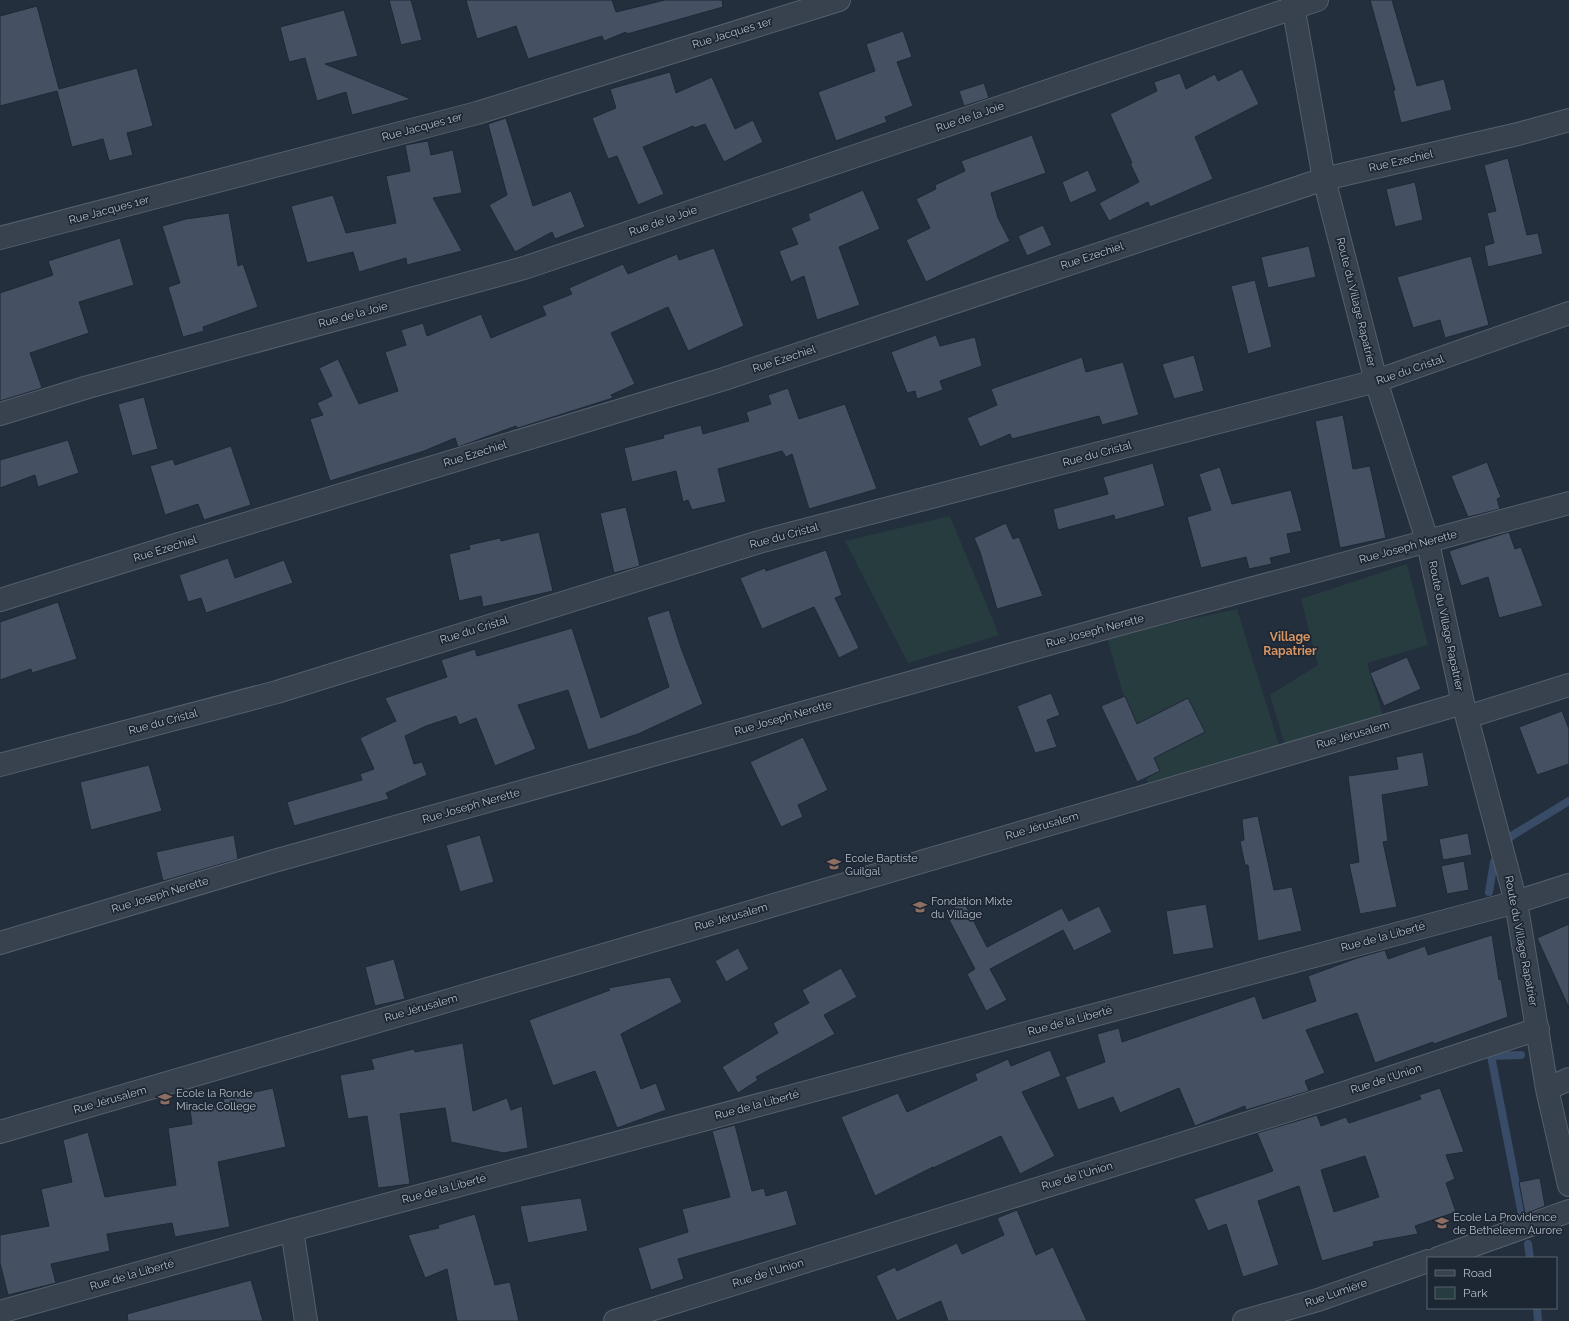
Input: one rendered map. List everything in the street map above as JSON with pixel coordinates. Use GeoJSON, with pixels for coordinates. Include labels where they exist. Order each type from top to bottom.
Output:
{"type":"FeatureCollection","features":[{"type":"Feature","properties":{"kind":"street","name":"Rue Jacques 1er"},"geometry":{"type":"LineString","coordinates":[[0,238],[476,113],[839,0]]}},
{"type":"Feature","properties":{"kind":"street","name":"Rue de la Joie"},"geometry":{"type":"LineString","coordinates":[[0,414],[88,387],[524,268],[1293,4],[1317,0]]}},
{"type":"Feature","properties":{"kind":"street","name":"Route du Village Rapatrier"},"geometry":{"type":"LineString","coordinates":[[1293,4],[1324,179],[1376,381],[1428,542],[1465,710],[1516,902],[1547,1090],[1569,1185]]}},
{"type":"Feature","properties":{"kind":"street","name":"Rue Ezechiel"},"geometry":{"type":"LineString","coordinates":[[0,600],[179,544],[724,379],[1324,179],[1518,134],[1569,120]]}},
{"type":"Feature","properties":{"kind":"street","name":"Rue du Cristal"},"geometry":{"type":"LineString","coordinates":[[0,765],[277,692],[759,542],[1376,381],[1569,313]]}},
{"type":"Feature","properties":{"kind":"street","name":"Rue Joseph Nerette"},"geometry":{"type":"LineString","coordinates":[[0,943],[289,857],[1120,624],[1569,503]]}},
{"type":"Feature","properties":{"kind":"street","name":"Rue Jérusalem"},"geometry":{"type":"LineString","coordinates":[[0,1132],[1465,710],[1569,685]]}},
{"type":"Feature","properties":{"kind":"street","name":"Rue de la Liberté"},"geometry":{"type":"LineString","coordinates":[[0,1312],[292,1230],[1516,902],[1569,885]]}},
{"type":"Feature","properties":{"kind":"street","name":"Rue de l'Union"},"geometry":{"type":"LineString","coordinates":[[615,1321],[1344,1093],[1538,1029]]}},
{"type":"Feature","properties":{"kind":"street"},"geometry":{"type":"LineString","coordinates":[[1547,1090],[1569,1079]]}},
{"type":"Feature","properties":{"kind":"street"},"geometry":{"type":"LineString","coordinates":[[1441,1257],[1569,1211]]}},
{"type":"Feature","properties":{"kind":"street"},"geometry":{"type":"LineString","coordinates":[[292,1230],[306,1321]]}},
{"type":"Feature","properties":{"kind":"street","name":"Rue Lumière"},"geometry":{"type":"LineString","coordinates":[[1244,1321],[1318,1300],[1427,1261]]}},
{"type":"Feature","properties":{"kind":"green space"},"geometry":{"type":"Polygon","coordinates":[[[950,516],[999,635],[908,663],[845,541],[950,516]]]}},
{"type":"Feature","properties":{"kind":"green space"},"geometry":{"type":"Polygon","coordinates":[[[1407,564],[1428,645],[1367,663],[1384,719],[1285,745],[1270,695],[1318,665],[1301,599],[1407,564]]]}},
{"type":"Feature","properties":{"kind":"green space"},"geometry":{"type":"Polygon","coordinates":[[[1237,609],[1280,748],[1149,787],[1107,637],[1237,609]]]}},
{"type":"Feature","properties":{"kind":"building"},"geometry":{"type":"Polygon","coordinates":[[[389,0],[411,0],[422,40],[401,45],[389,0]]]}},
{"type":"Feature","properties":{"kind":"building"},"geometry":{"type":"Polygon","coordinates":[[[466,0],[612,0],[616,12],[665,0],[722,0],[723,7],[627,34],[626,32],[604,41],[602,36],[528,59],[516,26],[477,39],[466,0]]]}},
{"type":"Feature","properties":{"kind":"building"},"geometry":{"type":"Polygon","coordinates":[[[1370,0],[1392,0],[1417,86],[1444,79],[1452,110],[1401,123],[1393,91],[1395,90],[1370,0]]]}},
{"type":"Feature","properties":{"kind":"building"},"geometry":{"type":"Polygon","coordinates":[[[37,6],[59,89],[137,68],[153,126],[127,133],[133,155],[109,161],[103,139],[72,147],[57,91],[0,106],[0,16],[37,6]]]}},
{"type":"Feature","properties":{"kind":"building"},"geometry":{"type":"Polygon","coordinates":[[[344,10],[358,56],[325,64],[411,99],[352,115],[346,92],[317,101],[305,58],[289,62],[280,27],[344,10]]]}},
{"type":"Feature","properties":{"kind":"building"},"geometry":{"type":"Polygon","coordinates":[[[903,31],[912,57],[897,62],[913,106],[885,117],[887,122],[836,141],[818,92],[875,71],[866,44],[903,31]]]}},
{"type":"Feature","properties":{"kind":"building"},"geometry":{"type":"Polygon","coordinates":[[[1242,69],[1259,104],[1195,137],[1213,179],[1150,207],[1148,202],[1109,221],[1099,203],[1139,182],[1110,114],[1157,91],[1154,82],[1180,73],[1186,89],[1215,74],[1218,81],[1242,69]]]}},
{"type":"Feature","properties":{"kind":"building"},"geometry":{"type":"Polygon","coordinates":[[[670,72],[676,93],[712,77],[735,129],[753,120],[763,142],[724,162],[705,124],[694,128],[693,126],[643,147],[664,194],[638,205],[617,156],[608,159],[592,118],[616,108],[610,89],[670,72]]]}},
{"type":"Feature","properties":{"kind":"building"},"geometry":{"type":"Polygon","coordinates":[[[984,83],[989,98],[964,106],[959,91],[984,83]]]}},
{"type":"Feature","properties":{"kind":"building"},"geometry":{"type":"Polygon","coordinates":[[[506,118],[533,206],[571,191],[585,227],[555,239],[552,232],[515,252],[489,205],[507,195],[488,124],[506,118]]]}},
{"type":"Feature","properties":{"kind":"building"},"geometry":{"type":"Polygon","coordinates":[[[1032,135],[1046,173],[991,193],[998,218],[1010,241],[926,282],[906,240],[930,228],[916,199],[936,189],[935,185],[965,171],[961,161],[1032,135]]]}},
{"type":"Feature","properties":{"kind":"building"},"geometry":{"type":"Polygon","coordinates":[[[428,141],[431,155],[453,150],[462,193],[433,198],[462,251],[407,265],[406,258],[359,272],[353,252],[307,263],[291,206],[333,195],[346,233],[396,223],[386,176],[410,171],[405,145],[428,141]]]}},
{"type":"Feature","properties":{"kind":"building"},"geometry":{"type":"Polygon","coordinates":[[[1508,158],[1527,235],[1538,233],[1543,254],[1488,267],[1484,246],[1494,243],[1487,213],[1496,211],[1484,165],[1508,158]]]}},
{"type":"Feature","properties":{"kind":"building"},"geometry":{"type":"Polygon","coordinates":[[[1088,170],[1097,191],[1070,203],[1062,182],[1088,170]]]}},
{"type":"Feature","properties":{"kind":"building"},"geometry":{"type":"Polygon","coordinates":[[[1415,182],[1423,220],[1395,227],[1386,189],[1415,182]]]}},
{"type":"Feature","properties":{"kind":"building"},"geometry":{"type":"Polygon","coordinates":[[[863,190],[880,229],[839,247],[860,305],[817,320],[804,276],[791,282],[779,251],[798,244],[791,228],[810,220],[808,214],[863,190]]]}},
{"type":"Feature","properties":{"kind":"building"},"geometry":{"type":"Polygon","coordinates":[[[229,213],[238,266],[243,264],[258,307],[203,327],[204,331],[183,337],[168,287],[180,283],[162,226],[186,219],[229,213]]]}},
{"type":"Feature","properties":{"kind":"building"},"geometry":{"type":"Polygon","coordinates":[[[1043,225],[1052,245],[1027,256],[1018,236],[1043,225]]]}},
{"type":"Feature","properties":{"kind":"building"},"geometry":{"type":"Polygon","coordinates":[[[120,238],[134,285],[79,302],[89,333],[30,353],[42,388],[0,401],[0,293],[53,275],[48,261],[120,238]]]}},
{"type":"Feature","properties":{"kind":"building"},"geometry":{"type":"Polygon","coordinates":[[[1309,246],[1316,277],[1268,288],[1261,257],[1309,246]]]}},
{"type":"Feature","properties":{"kind":"building"},"geometry":{"type":"Polygon","coordinates":[[[714,248],[744,326],[688,351],[668,307],[611,333],[635,384],[611,395],[613,398],[518,428],[516,426],[458,447],[455,438],[424,451],[330,481],[310,419],[323,415],[317,403],[332,396],[319,368],[338,359],[359,404],[398,391],[385,352],[406,345],[401,330],[423,323],[427,336],[481,314],[491,338],[546,315],[542,306],[572,294],[569,288],[623,264],[628,274],[677,254],[679,260],[714,248]]]}},
{"type":"Feature","properties":{"kind":"building"},"geometry":{"type":"Polygon","coordinates":[[[1471,256],[1489,325],[1445,338],[1440,320],[1413,328],[1397,277],[1471,256]]]}},
{"type":"Feature","properties":{"kind":"building"},"geometry":{"type":"Polygon","coordinates":[[[1255,280],[1272,347],[1248,354],[1231,286],[1255,280]]]}},
{"type":"Feature","properties":{"kind":"building"},"geometry":{"type":"Polygon","coordinates":[[[936,335],[940,346],[975,337],[982,366],[940,381],[943,390],[917,399],[915,391],[907,393],[891,352],[936,335]]]}},
{"type":"Feature","properties":{"kind":"building"},"geometry":{"type":"Polygon","coordinates":[[[1194,355],[1204,391],[1174,399],[1162,364],[1194,355]]]}},
{"type":"Feature","properties":{"kind":"building"},"geometry":{"type":"Polygon","coordinates":[[[1082,357],[1086,372],[1123,362],[1139,415],[1102,425],[1099,416],[1012,439],[1010,434],[980,447],[967,418],[997,405],[991,389],[1082,357]]]}},
{"type":"Feature","properties":{"kind":"building"},"geometry":{"type":"Polygon","coordinates":[[[788,388],[799,419],[845,404],[877,489],[809,509],[792,454],[786,457],[782,451],[718,469],[726,502],[692,510],[688,500],[683,502],[676,471],[632,482],[624,448],[664,438],[663,435],[701,425],[703,434],[749,421],[746,412],[771,404],[768,395],[788,388]]]}},
{"type":"Feature","properties":{"kind":"building"},"geometry":{"type":"Polygon","coordinates":[[[144,397],[158,449],[132,456],[118,404],[144,397]]]}},
{"type":"Feature","properties":{"kind":"building"},"geometry":{"type":"Polygon","coordinates":[[[1343,415],[1353,469],[1370,466],[1386,538],[1340,548],[1315,421],[1343,415]]]}},
{"type":"Feature","properties":{"kind":"building"},"geometry":{"type":"Polygon","coordinates":[[[68,440],[79,473],[38,487],[35,475],[0,488],[0,460],[68,440]]]}},
{"type":"Feature","properties":{"kind":"building"},"geometry":{"type":"Polygon","coordinates":[[[231,446],[251,505],[204,520],[198,504],[165,515],[150,466],[173,459],[175,465],[231,446]]]}},
{"type":"Feature","properties":{"kind":"building"},"geometry":{"type":"Polygon","coordinates":[[[1487,462],[1501,497],[1497,499],[1500,509],[1468,517],[1451,476],[1487,462]]]}},
{"type":"Feature","properties":{"kind":"building"},"geometry":{"type":"Polygon","coordinates":[[[1153,463],[1165,506],[1115,520],[1114,515],[1058,530],[1053,509],[1108,494],[1103,477],[1153,463]]]}},
{"type":"Feature","properties":{"kind":"building"},"geometry":{"type":"Polygon","coordinates":[[[1220,467],[1232,504],[1291,490],[1302,531],[1287,534],[1291,553],[1270,558],[1272,564],[1249,569],[1246,557],[1201,568],[1187,517],[1211,510],[1199,474],[1220,467]]]}},
{"type":"Feature","properties":{"kind":"building"},"geometry":{"type":"Polygon","coordinates":[[[626,507],[640,566],[614,573],[600,513],[626,507]]]}},
{"type":"Feature","properties":{"kind":"building"},"geometry":{"type":"Polygon","coordinates":[[[1006,523],[1013,539],[1019,537],[1043,596],[997,609],[980,552],[974,538],[1006,523]]]}},
{"type":"Feature","properties":{"kind":"building"},"geometry":{"type":"Polygon","coordinates":[[[539,532],[553,591],[483,607],[481,596],[459,601],[449,554],[470,549],[469,545],[500,538],[501,541],[539,532]]]}},
{"type":"Feature","properties":{"kind":"building"},"geometry":{"type":"Polygon","coordinates":[[[1509,532],[1515,549],[1521,547],[1543,606],[1499,618],[1488,577],[1461,586],[1449,551],[1509,532]]]}},
{"type":"Feature","properties":{"kind":"building"},"geometry":{"type":"Polygon","coordinates":[[[826,550],[842,595],[835,598],[859,648],[839,658],[814,607],[762,629],[740,578],[765,568],[766,571],[826,550]]]}},
{"type":"Feature","properties":{"kind":"building"},"geometry":{"type":"Polygon","coordinates":[[[228,558],[235,578],[284,560],[293,583],[206,613],[201,598],[188,602],[179,575],[228,558]]]}},
{"type":"Feature","properties":{"kind":"building"},"geometry":{"type":"Polygon","coordinates":[[[58,602],[77,659],[32,673],[31,669],[0,680],[0,622],[58,602]]]}},
{"type":"Feature","properties":{"kind":"building"},"geometry":{"type":"Polygon","coordinates":[[[669,610],[681,648],[703,704],[638,734],[588,750],[568,690],[518,705],[536,749],[495,766],[476,718],[459,725],[456,716],[426,726],[405,736],[414,764],[422,762],[427,775],[386,793],[389,799],[294,826],[287,802],[362,780],[360,774],[374,769],[360,738],[396,721],[385,698],[447,677],[441,660],[475,649],[477,656],[572,628],[601,718],[669,687],[647,617],[669,610]]]}},
{"type":"Feature","properties":{"kind":"building"},"geometry":{"type":"Polygon","coordinates":[[[1407,657],[1421,689],[1384,706],[1370,673],[1407,657]]]}},
{"type":"Feature","properties":{"kind":"building"},"geometry":{"type":"Polygon","coordinates":[[[1051,693],[1060,715],[1047,720],[1057,747],[1035,753],[1017,706],[1051,693]]]}},
{"type":"Feature","properties":{"kind":"building"},"geometry":{"type":"Polygon","coordinates":[[[1125,696],[1137,724],[1188,698],[1205,732],[1154,758],[1160,771],[1137,782],[1101,706],[1125,696]]]}},
{"type":"Feature","properties":{"kind":"building"},"geometry":{"type":"Polygon","coordinates":[[[1562,711],[1569,729],[1569,764],[1537,775],[1519,727],[1562,711]]]}},
{"type":"Feature","properties":{"kind":"building"},"geometry":{"type":"Polygon","coordinates":[[[803,737],[828,790],[798,805],[803,817],[781,827],[750,762],[803,737]]]}},
{"type":"Feature","properties":{"kind":"building"},"geometry":{"type":"Polygon","coordinates":[[[1423,752],[1429,786],[1382,795],[1388,841],[1383,842],[1397,907],[1360,914],[1349,864],[1359,862],[1348,776],[1398,769],[1396,757],[1423,752]]]}},
{"type":"Feature","properties":{"kind":"building"},"geometry":{"type":"Polygon","coordinates":[[[149,765],[162,811],[91,830],[80,782],[149,765]]]}},
{"type":"Feature","properties":{"kind":"building"},"geometry":{"type":"Polygon","coordinates":[[[1258,816],[1274,890],[1292,887],[1302,931],[1258,941],[1248,865],[1245,865],[1240,841],[1244,840],[1242,819],[1258,816]]]}},
{"type":"Feature","properties":{"kind":"building"},"geometry":{"type":"Polygon","coordinates":[[[1468,833],[1472,855],[1443,860],[1439,839],[1468,833]]]}},
{"type":"Feature","properties":{"kind":"building"},"geometry":{"type":"Polygon","coordinates":[[[234,835],[238,859],[163,881],[156,852],[234,835]]]}},
{"type":"Feature","properties":{"kind":"building"},"geometry":{"type":"Polygon","coordinates":[[[480,835],[494,882],[460,892],[446,845],[480,835]]]}},
{"type":"Feature","properties":{"kind":"building"},"geometry":{"type":"Polygon","coordinates":[[[1464,861],[1469,890],[1447,894],[1441,866],[1464,861]]]}},
{"type":"Feature","properties":{"kind":"building"},"geometry":{"type":"Polygon","coordinates":[[[964,902],[987,947],[1062,908],[1069,921],[1099,906],[1112,932],[1074,951],[1063,930],[990,969],[1007,1000],[986,1011],[967,974],[975,969],[945,912],[964,902]]]}},
{"type":"Feature","properties":{"kind":"building"},"geometry":{"type":"Polygon","coordinates":[[[1206,904],[1214,948],[1173,955],[1166,911],[1206,904]]]}},
{"type":"Feature","properties":{"kind":"building"},"geometry":{"type":"Polygon","coordinates":[[[1569,924],[1569,1008],[1537,938],[1569,924]]]}},
{"type":"Feature","properties":{"kind":"building"},"geometry":{"type":"Polygon","coordinates":[[[1492,935],[1499,980],[1501,979],[1508,1017],[1434,1044],[1433,1042],[1375,1063],[1357,1013],[1306,1030],[1325,1073],[1305,1081],[1309,1091],[1246,1110],[1245,1106],[1195,1126],[1179,1088],[1120,1113],[1113,1097],[1078,1110],[1065,1077],[1105,1062],[1097,1034],[1119,1028],[1122,1042],[1255,996],[1263,1019],[1316,1001],[1308,976],[1357,958],[1385,950],[1388,959],[1425,946],[1428,955],[1492,935]]]}},
{"type":"Feature","properties":{"kind":"building"},"geometry":{"type":"Polygon","coordinates":[[[738,948],[749,969],[726,982],[715,961],[738,948]]]}},
{"type":"Feature","properties":{"kind":"building"},"geometry":{"type":"Polygon","coordinates":[[[394,959],[405,999],[375,1006],[365,967],[394,959]]]}},
{"type":"Feature","properties":{"kind":"building"},"geometry":{"type":"Polygon","coordinates":[[[841,968],[857,997],[824,1015],[835,1034],[756,1077],[758,1080],[738,1093],[722,1067],[778,1033],[773,1023],[809,1003],[802,990],[841,968]]]}},
{"type":"Feature","properties":{"kind":"building"},"geometry":{"type":"Polygon","coordinates":[[[670,977],[682,1002],[621,1034],[641,1089],[656,1083],[666,1110],[617,1128],[595,1071],[553,1086],[529,1020],[610,990],[608,988],[670,977]]]}},
{"type":"Feature","properties":{"kind":"building"},"geometry":{"type":"Polygon","coordinates":[[[463,1043],[473,1111],[507,1098],[511,1110],[522,1106],[528,1148],[504,1153],[451,1142],[445,1108],[400,1114],[410,1184],[378,1188],[367,1116],[348,1119],[340,1075],[374,1069],[371,1059],[414,1049],[415,1052],[463,1043]]]}},
{"type":"Feature","properties":{"kind":"building"},"geometry":{"type":"Polygon","coordinates":[[[1050,1050],[1061,1076],[1022,1092],[1055,1156],[1020,1174],[1001,1136],[933,1167],[875,1196],[841,1117],[898,1093],[907,1112],[977,1080],[975,1074],[1008,1059],[1011,1066],[1050,1050]]]}},
{"type":"Feature","properties":{"kind":"building"},"geometry":{"type":"Polygon","coordinates":[[[273,1088],[286,1147],[218,1162],[230,1227],[175,1237],[172,1223],[107,1234],[110,1251],[51,1264],[56,1283],[8,1295],[0,1263],[0,1235],[49,1226],[41,1189],[72,1182],[63,1140],[88,1132],[105,1197],[176,1185],[168,1128],[192,1124],[190,1109],[224,1103],[223,1099],[273,1088]]]}},
{"type":"Feature","properties":{"kind":"building"},"geometry":{"type":"Polygon","coordinates":[[[1440,1088],[1464,1152],[1446,1155],[1455,1179],[1446,1183],[1456,1212],[1415,1226],[1418,1234],[1373,1242],[1374,1246],[1322,1261],[1299,1186],[1258,1201],[1279,1265],[1243,1277],[1226,1224],[1208,1231],[1194,1199],[1273,1171],[1257,1133],[1317,1115],[1321,1126],[1346,1117],[1349,1123],[1421,1099],[1419,1095],[1440,1088]],[[1365,1156],[1321,1170],[1334,1212],[1379,1197],[1365,1156]]]}},
{"type":"Feature","properties":{"kind":"building"},"geometry":{"type":"Polygon","coordinates":[[[735,1125],[752,1191],[764,1188],[766,1196],[787,1190],[797,1225],[678,1259],[684,1279],[651,1290],[638,1248],[688,1232],[682,1209],[730,1197],[712,1131],[735,1125]]]}},
{"type":"Feature","properties":{"kind":"building"},"geometry":{"type":"Polygon","coordinates":[[[1540,1178],[1545,1206],[1525,1214],[1519,1182],[1540,1178]]]}},
{"type":"Feature","properties":{"kind":"building"},"geometry":{"type":"Polygon","coordinates":[[[581,1198],[588,1231],[528,1243],[520,1206],[581,1198]]]}},
{"type":"Feature","properties":{"kind":"building"},"geometry":{"type":"Polygon","coordinates":[[[1017,1210],[1036,1255],[1053,1247],[1087,1321],[948,1321],[941,1301],[897,1321],[876,1276],[895,1267],[897,1271],[957,1243],[962,1254],[1004,1235],[997,1218],[1017,1210]]]}},
{"type":"Feature","properties":{"kind":"building"},"geometry":{"type":"Polygon","coordinates":[[[475,1214],[495,1285],[510,1282],[519,1321],[457,1321],[447,1269],[425,1278],[408,1235],[439,1228],[438,1225],[475,1214]]]}},
{"type":"Feature","properties":{"kind":"building"},"geometry":{"type":"Polygon","coordinates":[[[251,1280],[263,1321],[128,1321],[127,1314],[251,1280]]]}},
{"type":"Feature","properties":{"kind":"waterway"},"geometry":{"type":"LineString","coordinates":[[1503,844],[1513,835],[1569,801]]}},
{"type":"Feature","properties":{"kind":"waterway"},"geometry":{"type":"LineString","coordinates":[[1489,892],[1494,862]]}},
{"type":"Feature","properties":{"kind":"waterway"},"geometry":{"type":"LineString","coordinates":[[1521,1055],[1491,1056],[1524,1225]]}},
{"type":"Feature","properties":{"kind":"waterway"},"geometry":{"type":"LineString","coordinates":[[1528,1244],[1530,1257]]}},
{"type":"Feature","properties":{"kind":"waterway"},"geometry":{"type":"LineString","coordinates":[[1537,1309],[1538,1321]]}},
{"type":"Feature","properties":{"kind":"place","name":"Ecole Baptiste Guilgal"},"geometry":{"type":"Point","coordinates":[834,864]}},
{"type":"Feature","properties":{"kind":"place","name":"Fondation Mixte du Village"},"geometry":{"type":"Point","coordinates":[920,907]}},
{"type":"Feature","properties":{"kind":"place","name":"Ecole la Ronde Miracle College"},"geometry":{"type":"Point","coordinates":[165,1099]}},
{"type":"Feature","properties":{"kind":"place","name":"Ecole La Providence de Betheleem Aurore"},"geometry":{"type":"Point","coordinates":[1442,1223]}},
{"type":"Feature","properties":{"kind":"district","name":"Village Rapatrier"},"geometry":{"type":"Point","coordinates":[1290,644]}}]}
